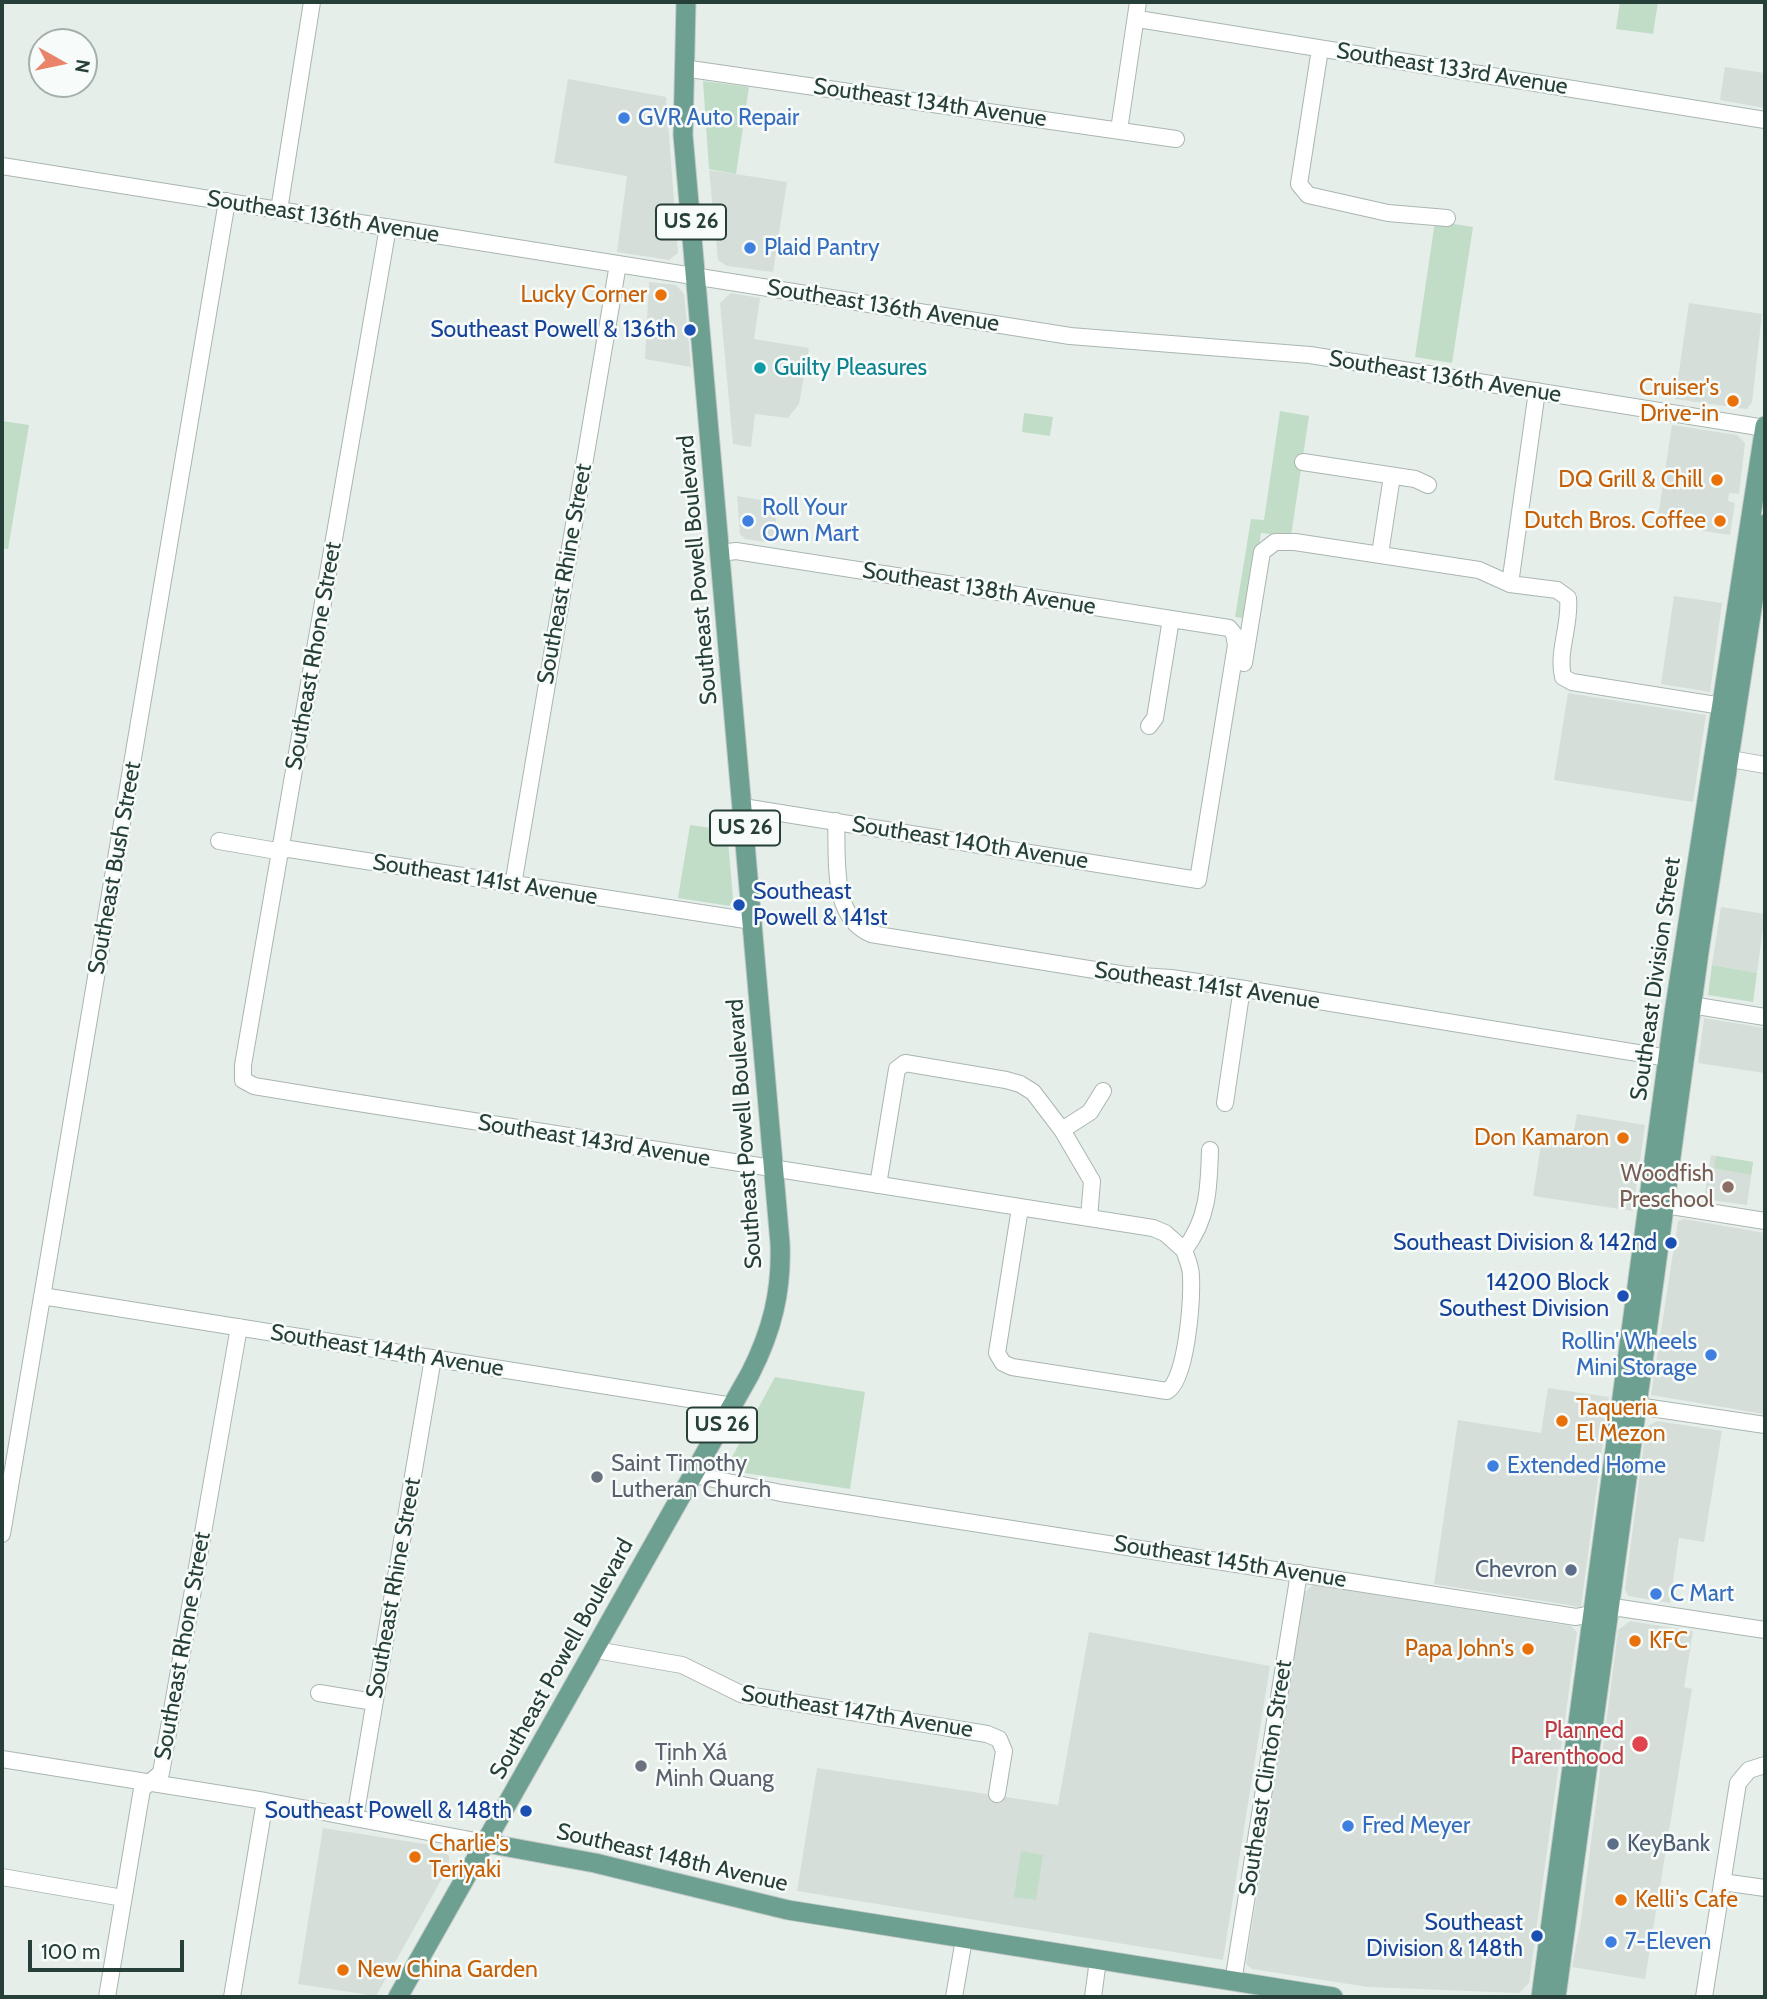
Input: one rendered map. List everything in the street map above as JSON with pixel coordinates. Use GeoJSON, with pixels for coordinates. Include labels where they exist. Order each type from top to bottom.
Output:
{"type":"FeatureCollection","features":[{"type":"Feature","properties":{"kind":"main road","name":"Southeast Powell Boulevard"},"geometry":{"type":"LineString","coordinates":[[398,1997],[733,1406],[761,1353],[778,1298],[781,1264],[774,1170],[707,382],[701,367],[700,276],[683,135],[686,2]]}},
{"type":"Feature","properties":{"kind":"main road","name":"Southeast Division Street"},"geometry":{"type":"LineString","coordinates":[[1556,1997],[1602,1612],[1629,1355],[1676,1061],[1691,1005],[1721,758],[1722,706],[1765,427]]}},
{"type":"Feature","properties":{"kind":"main road","name":"Southeast Division Street"},"geometry":{"type":"LineString","coordinates":[[1541,1997],[1637,1406],[1665,1205],[1683,953],[1765,533]]}},
{"type":"Feature","properties":{"kind":"main road"},"geometry":{"type":"LineString","coordinates":[[1683,953],[1688,969],[1684,997],[1685,1002],[1691,1005]]}},
{"type":"Feature","properties":{"kind":"main road"},"geometry":{"type":"LineString","coordinates":[[1629,1355],[1631,1395],[1637,1406]]}},
{"type":"Feature","properties":{"kind":"main road","name":"Southeast 148th Avenue"},"geometry":{"type":"LineString","coordinates":[[486,1843],[595,1863],[754,1904],[1333,1997]]}},
{"type":"Feature","properties":{"kind":"street"},"geometry":{"type":"LineString","coordinates":[[279,210],[312,2]]}},
{"type":"Feature","properties":{"kind":"street"},"geometry":{"type":"LineString","coordinates":[[1119,130],[1138,19],[1138,2]]}},
{"type":"Feature","properties":{"kind":"street","name":"Southeast 133rd Avenue"},"geometry":{"type":"LineString","coordinates":[[1138,19],[1765,120]]}},
{"type":"Feature","properties":{"kind":"street"},"geometry":{"type":"LineString","coordinates":[[1320,49],[1299,184],[1308,195],[1388,213],[1447,218]]}},
{"type":"Feature","properties":{"kind":"street","name":"Southeast 134th Avenue"},"geometry":{"type":"LineString","coordinates":[[683,68],[1176,139]]}},
{"type":"Feature","properties":{"kind":"street","name":"Southeast 136th Avenue"},"geometry":{"type":"LineString","coordinates":[[2,166],[1082,338],[1296,354],[1765,427]]}},
{"type":"Feature","properties":{"kind":"street","name":"Southeast Bush Street"},"geometry":{"type":"LineString","coordinates":[[2,1534],[5,1501],[228,201]]}},
{"type":"Feature","properties":{"kind":"street","name":"Southeast Rhone Street"},"geometry":{"type":"LineString","coordinates":[[247,1083],[243,1078],[243,1065],[388,227]]}},
{"type":"Feature","properties":{"kind":"street","name":"Southeast Rhine Street"},"geometry":{"type":"LineString","coordinates":[[513,885],[618,264]]}},
{"type":"Feature","properties":{"kind":"street"},"geometry":{"type":"LineString","coordinates":[[1510,583],[1537,391]]}},
{"type":"Feature","properties":{"kind":"street"},"geometry":{"type":"LineString","coordinates":[[1303,462],[1392,476],[1427,485]]}},
{"type":"Feature","properties":{"kind":"street"},"geometry":{"type":"LineString","coordinates":[[1380,554],[1392,476]]}},
{"type":"Feature","properties":{"kind":"street"},"geometry":{"type":"LineString","coordinates":[[1231,745],[1262,552],[1267,545],[1275,542],[1294,542],[1479,570],[1510,583],[1557,590],[1568,597],[1560,667],[1563,677],[1572,682],[1722,706]]}},
{"type":"Feature","properties":{"kind":"street","name":"Southeast 138th Avenue"},"geometry":{"type":"LineString","coordinates":[[721,553],[736,551],[1228,628],[1234,634],[1236,645],[1198,880]]}},
{"type":"Feature","properties":{"kind":"street"},"geometry":{"type":"LineString","coordinates":[[1149,726],[1155,718],[1171,619]]}},
{"type":"Feature","properties":{"kind":"street"},"geometry":{"type":"LineString","coordinates":[[1721,758],[1765,765]]}},
{"type":"Feature","properties":{"kind":"street","name":"Southeast 140th Avenue"},"geometry":{"type":"LineString","coordinates":[[743,807],[1198,880]]}},
{"type":"Feature","properties":{"kind":"street","name":"Southeast 141st Avenue"},"geometry":{"type":"LineString","coordinates":[[836,821],[842,904],[851,922],[871,934],[1126,975],[1171,978],[1245,989],[1676,1061]]}},
{"type":"Feature","properties":{"kind":"street","name":"Southeast 141st Avenue"},"geometry":{"type":"LineString","coordinates":[[219,841],[752,921]]}},
{"type":"Feature","properties":{"kind":"street"},"geometry":{"type":"LineString","coordinates":[[1225,1103],[1240,1000],[1245,989]]}},
{"type":"Feature","properties":{"kind":"street"},"geometry":{"type":"LineString","coordinates":[[1691,1005],[1765,1017]]}},
{"type":"Feature","properties":{"kind":"street"},"geometry":{"type":"LineString","coordinates":[[878,1185],[897,1069],[905,1063],[1020,1084],[1033,1092],[1062,1130],[1092,1181],[1089,1218]]}},
{"type":"Feature","properties":{"kind":"street","name":"Southeast 143rd Avenue"},"geometry":{"type":"LineString","coordinates":[[247,1083],[774,1170],[1153,1228],[1165,1233],[1184,1250]]}},
{"type":"Feature","properties":{"kind":"street"},"geometry":{"type":"LineString","coordinates":[[1062,1130],[1090,1112],[1103,1091]]}},
{"type":"Feature","properties":{"kind":"street"},"geometry":{"type":"LineString","coordinates":[[1020,1208],[997,1353],[1003,1363],[1012,1367],[1167,1391],[1176,1383],[1182,1367],[1191,1276],[1184,1250],[1197,1234],[1204,1215],[1210,1150]]}},
{"type":"Feature","properties":{"kind":"street"},"geometry":{"type":"LineString","coordinates":[[1665,1205],[1765,1221]]}},
{"type":"Feature","properties":{"kind":"street","name":"Southeast 144th Avenue"},"geometry":{"type":"LineString","coordinates":[[42,1296],[733,1406]]}},
{"type":"Feature","properties":{"kind":"street","name":"Southeast Rhone Street"},"geometry":{"type":"LineString","coordinates":[[107,1997],[142,1789],[161,1773],[239,1327]]}},
{"type":"Feature","properties":{"kind":"street","name":"Southeast Rhine Street"},"geometry":{"type":"LineString","coordinates":[[355,1818],[433,1358]]}},
{"type":"Feature","properties":{"kind":"street"},"geometry":{"type":"LineString","coordinates":[[1637,1406],[1765,1425]]}},
{"type":"Feature","properties":{"kind":"street","name":"Southeast 145th Avenue"},"geometry":{"type":"LineString","coordinates":[[694,1475],[781,1493],[1576,1617],[1620,1608],[1765,1630]]}},
{"type":"Feature","properties":{"kind":"street","name":"Southeast Clinton Street"},"geometry":{"type":"LineString","coordinates":[[1233,1982],[1299,1573]]}},
{"type":"Feature","properties":{"kind":"street","name":"Southeast 147th Avenue"},"geometry":{"type":"LineString","coordinates":[[596,1650],[682,1665],[741,1694],[987,1734],[999,1739],[1004,1751],[997,1794]]}},
{"type":"Feature","properties":{"kind":"street"},"geometry":{"type":"LineString","coordinates":[[319,1693],[374,1702]]}},
{"type":"Feature","properties":{"kind":"street","name":"Southeast 148th Avenue"},"geometry":{"type":"LineString","coordinates":[[2,1759],[265,1801],[486,1843]]}},
{"type":"Feature","properties":{"kind":"street"},"geometry":{"type":"LineString","coordinates":[[1704,1997],[1738,1783],[1761,1765]]}},
{"type":"Feature","properties":{"kind":"street"},"geometry":{"type":"LineString","coordinates":[[232,1997],[265,1801]]}},
{"type":"Feature","properties":{"kind":"street"},"geometry":{"type":"LineString","coordinates":[[2,1877],[123,1898]]}},
{"type":"Feature","properties":{"kind":"street"},"geometry":{"type":"LineString","coordinates":[[1722,1882],[1765,1888]]}},
{"type":"Feature","properties":{"kind":"street"},"geometry":{"type":"LineString","coordinates":[[954,1997],[964,1939]]}},
{"type":"Feature","properties":{"kind":"street"},"geometry":{"type":"LineString","coordinates":[[1093,1997],[1098,1960]]}},
{"type":"Feature","properties":{"kind":"shaded area"},"geometry":{"type":"Polygon","coordinates":[[[1725,67],[1765,73],[1765,108],[1720,100],[1725,67]]]}},
{"type":"Feature","properties":{"kind":"shaded area"},"geometry":{"type":"Polygon","coordinates":[[[568,79],[666,97],[678,253],[669,260],[617,252],[627,176],[554,163],[568,79]]]}},
{"type":"Feature","properties":{"kind":"shaded area"},"geometry":{"type":"Polygon","coordinates":[[[709,170],[787,182],[773,272],[727,266],[718,260],[709,170]]]}},
{"type":"Feature","properties":{"kind":"shaded area"},"geometry":{"type":"Polygon","coordinates":[[[649,282],[676,285],[684,294],[691,367],[645,359],[649,282]]]}},
{"type":"Feature","properties":{"kind":"shaded area"},"geometry":{"type":"Polygon","coordinates":[[[731,293],[760,298],[754,339],[809,348],[799,404],[788,418],[755,414],[751,447],[733,444],[720,303],[731,293]]]}},
{"type":"Feature","properties":{"kind":"shaded area"},"geometry":{"type":"Polygon","coordinates":[[[1689,303],[1762,314],[1752,402],[1747,409],[1675,399],[1689,303]]]}},
{"type":"Feature","properties":{"kind":"shaded area"},"geometry":{"type":"Polygon","coordinates":[[[1672,425],[1737,435],[1745,443],[1739,494],[1729,493],[1728,501],[1735,503],[1730,535],[1657,524],[1672,425]]]}},
{"type":"Feature","properties":{"kind":"shaded area"},"geometry":{"type":"Polygon","coordinates":[[[737,496],[779,503],[772,543],[745,539],[740,534],[737,496]]]}},
{"type":"Feature","properties":{"kind":"shaded area"},"geometry":{"type":"Polygon","coordinates":[[[1674,596],[1722,603],[1710,692],[1661,684],[1674,596]]]}},
{"type":"Feature","properties":{"kind":"shaded area"},"geometry":{"type":"Polygon","coordinates":[[[1568,693],[1706,715],[1693,802],[1554,780],[1568,693]]]}},
{"type":"Feature","properties":{"kind":"shaded area"},"geometry":{"type":"Polygon","coordinates":[[[1721,907],[1765,914],[1757,973],[1712,965],[1721,907]]]}},
{"type":"Feature","properties":{"kind":"shaded area"},"geometry":{"type":"Polygon","coordinates":[[[1704,1018],[1765,1028],[1765,1073],[1698,1063],[1704,1018]]]}},
{"type":"Feature","properties":{"kind":"shaded area"},"geometry":{"type":"Polygon","coordinates":[[[1577,1114],[1645,1125],[1633,1211],[1533,1196],[1542,1138],[1572,1143],[1577,1114]]]}},
{"type":"Feature","properties":{"kind":"shaded area","name":"Woodfish Preschool"},"geometry":{"type":"Polygon","coordinates":[[[1711,1155],[1753,1162],[1747,1205],[1704,1199],[1711,1155]]]}},
{"type":"Feature","properties":{"kind":"shaded area","name":"Rollin' Wheels Mini Storage"},"geometry":{"type":"Polygon","coordinates":[[[1684,1219],[1765,1233],[1764,1414],[1651,1395],[1678,1221],[1684,1219]]]}},
{"type":"Feature","properties":{"kind":"shaded area"},"geometry":{"type":"Polygon","coordinates":[[[1548,1388],[1609,1397],[1581,1607],[1434,1584],[1458,1420],[1541,1433],[1548,1388]]]}},
{"type":"Feature","properties":{"kind":"shaded area"},"geometry":{"type":"Polygon","coordinates":[[[1657,1421],[1722,1431],[1704,1542],[1679,1538],[1670,1603],[1628,1596],[1625,1589],[1646,1427],[1657,1421]]]}},
{"type":"Feature","properties":{"kind":"shaded area"},"geometry":{"type":"Polygon","coordinates":[[[1313,1585],[1571,1626],[1577,1632],[1529,1983],[1519,1993],[1368,1987],[1252,1969],[1246,1964],[1304,1593],[1313,1585]]]}},
{"type":"Feature","properties":{"kind":"shaded area"},"geometry":{"type":"Polygon","coordinates":[[[1630,1621],[1693,1631],[1684,1687],[1692,1689],[1645,1979],[1572,1967],[1581,1921],[1618,1630],[1630,1621]]]}},
{"type":"Feature","properties":{"kind":"shaded area"},"geometry":{"type":"Polygon","coordinates":[[[1089,1632],[1270,1666],[1223,1960],[797,1891],[817,1768],[1058,1805],[1089,1632]]]}},
{"type":"Feature","properties":{"kind":"shaded area"},"geometry":{"type":"Polygon","coordinates":[[[323,1828],[437,1846],[449,1856],[449,1866],[376,1996],[298,1984],[323,1828]]]}},
{"type":"Feature","properties":{"kind":"green space"},"geometry":{"type":"Polygon","coordinates":[[[1620,2],[1658,2],[1653,34],[1616,29],[1620,2]]]}},
{"type":"Feature","properties":{"kind":"green space"},"geometry":{"type":"Polygon","coordinates":[[[703,81],[749,87],[736,174],[709,169],[703,81]]]}},
{"type":"Feature","properties":{"kind":"green space"},"geometry":{"type":"Polygon","coordinates":[[[1435,221],[1473,227],[1452,363],[1415,357],[1435,221]]]}},
{"type":"Feature","properties":{"kind":"green space"},"geometry":{"type":"Polygon","coordinates":[[[1280,411],[1309,416],[1291,536],[1261,533],[1248,619],[1235,617],[1251,519],[1264,520],[1280,411]]]}},
{"type":"Feature","properties":{"kind":"green space"},"geometry":{"type":"Polygon","coordinates":[[[1024,413],[1053,417],[1050,436],[1022,432],[1024,413]]]}},
{"type":"Feature","properties":{"kind":"green space"},"geometry":{"type":"Polygon","coordinates":[[[2,421],[29,425],[8,549],[2,548],[2,421]]]}},
{"type":"Feature","properties":{"kind":"green space"},"geometry":{"type":"Polygon","coordinates":[[[690,825],[727,830],[733,898],[730,906],[678,898],[690,825]]]}},
{"type":"Feature","properties":{"kind":"green space"},"geometry":{"type":"Polygon","coordinates":[[[1712,965],[1757,973],[1753,1002],[1708,995],[1712,965]]]}},
{"type":"Feature","properties":{"kind":"green space"},"geometry":{"type":"Polygon","coordinates":[[[1716,1156],[1753,1162],[1751,1175],[1714,1168],[1716,1156]]]}},
{"type":"Feature","properties":{"kind":"green space"},"geometry":{"type":"Polygon","coordinates":[[[775,1377],[865,1392],[850,1489],[725,1470],[775,1377]]]}},
{"type":"Feature","properties":{"kind":"green space"},"geometry":{"type":"Polygon","coordinates":[[[1021,1851],[1043,1855],[1036,1900],[1014,1897],[1021,1851]]]}},
{"type":"Feature","properties":{"kind":"place","name":"GVR Auto Repair"},"geometry":{"type":"Point","coordinates":[624,118]}},
{"type":"Feature","properties":{"kind":"place","name":"Plaid Pantry"},"geometry":{"type":"Point","coordinates":[750,248]}},
{"type":"Feature","properties":{"kind":"place","name":"Lucky Corner"},"geometry":{"type":"Point","coordinates":[661,295]}},
{"type":"Feature","properties":{"kind":"place","name":"Southeast Powell & 136th"},"geometry":{"type":"Point","coordinates":[690,330]}},
{"type":"Feature","properties":{"kind":"place","name":"Guilty Pleasures"},"geometry":{"type":"Point","coordinates":[760,368]}},
{"type":"Feature","properties":{"kind":"place","name":"Cruiser's Drive-in"},"geometry":{"type":"Point","coordinates":[1733,401]}},
{"type":"Feature","properties":{"kind":"place","name":"DQ Grill & Chill"},"geometry":{"type":"Point","coordinates":[1717,480]}},
{"type":"Feature","properties":{"kind":"place","name":"Roll Your Own Mart"},"geometry":{"type":"Point","coordinates":[748,521]}},
{"type":"Feature","properties":{"kind":"place","name":"Dutch Bros. Coffee"},"geometry":{"type":"Point","coordinates":[1720,521]}},
{"type":"Feature","properties":{"kind":"place","name":"Southeast Powell & 141st"},"geometry":{"type":"Point","coordinates":[739,905]}},
{"type":"Feature","properties":{"kind":"place","name":"Don Kamaron"},"geometry":{"type":"Point","coordinates":[1623,1138]}},
{"type":"Feature","properties":{"kind":"place","name":"Woodfish Preschool"},"geometry":{"type":"Point","coordinates":[1728,1187]}},
{"type":"Feature","properties":{"kind":"place","name":"Southeast Division & 142nd"},"geometry":{"type":"Point","coordinates":[1671,1243]}},
{"type":"Feature","properties":{"kind":"place","name":"14200 Block Southest Division"},"geometry":{"type":"Point","coordinates":[1623,1296]}},
{"type":"Feature","properties":{"kind":"place","name":"Rollin' Wheels Mini Storage"},"geometry":{"type":"Point","coordinates":[1711,1355]}},
{"type":"Feature","properties":{"kind":"place","name":"Taqueria El Mezon"},"geometry":{"type":"Point","coordinates":[1562,1421]}},
{"type":"Feature","properties":{"kind":"place","name":"Extended Home"},"geometry":{"type":"Point","coordinates":[1493,1466]}},
{"type":"Feature","properties":{"kind":"place","name":"Saint Timothy Lutheran Church"},"geometry":{"type":"Point","coordinates":[597,1477]}},
{"type":"Feature","properties":{"kind":"place","name":"Chevron"},"geometry":{"type":"Point","coordinates":[1571,1570]}},
{"type":"Feature","properties":{"kind":"place","name":"C Mart"},"geometry":{"type":"Point","coordinates":[1656,1594]}},
{"type":"Feature","properties":{"kind":"place","name":"KFC"},"geometry":{"type":"Point","coordinates":[1635,1641]}},
{"type":"Feature","properties":{"kind":"place","name":"Papa John's"},"geometry":{"type":"Point","coordinates":[1528,1649]}},
{"type":"Feature","properties":{"kind":"place","name":"Planned Parenthood"},"geometry":{"type":"Point","coordinates":[1640,1744]}},
{"type":"Feature","properties":{"kind":"place","name":"Tịnh Xá Minh Quang"},"geometry":{"type":"Point","coordinates":[641,1766]}},
{"type":"Feature","properties":{"kind":"place","name":"Southeast Powell & 148th"},"geometry":{"type":"Point","coordinates":[526,1811]}},
{"type":"Feature","properties":{"kind":"place","name":"Fred Meyer"},"geometry":{"type":"Point","coordinates":[1348,1826]}},
{"type":"Feature","properties":{"kind":"place","name":"KeyBank"},"geometry":{"type":"Point","coordinates":[1613,1844]}},
{"type":"Feature","properties":{"kind":"place","name":"Charlie's Teriyaki"},"geometry":{"type":"Point","coordinates":[415,1857]}},
{"type":"Feature","properties":{"kind":"place","name":"Kelli's Cafe"},"geometry":{"type":"Point","coordinates":[1621,1900]}},
{"type":"Feature","properties":{"kind":"place","name":"Southeast Division & 148th"},"geometry":{"type":"Point","coordinates":[1537,1936]}},
{"type":"Feature","properties":{"kind":"place","name":"7-Eleven"},"geometry":{"type":"Point","coordinates":[1611,1942]}},
{"type":"Feature","properties":{"kind":"place","name":"New China Garden"},"geometry":{"type":"Point","coordinates":[343,1970]}}]}
